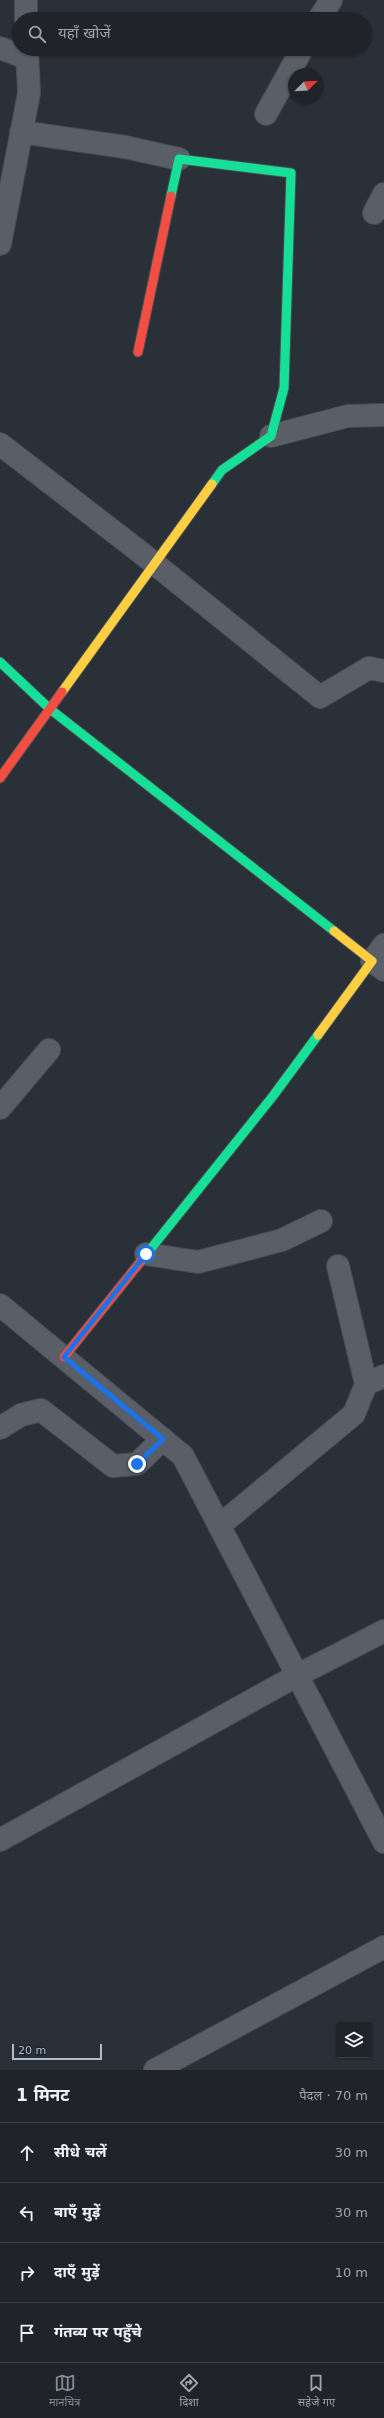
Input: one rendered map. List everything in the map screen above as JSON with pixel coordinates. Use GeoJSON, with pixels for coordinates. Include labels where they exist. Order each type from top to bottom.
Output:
{"type":"FeatureCollection","features":[{"type":"Feature","properties":{"kind":"street"},"geometry":{"type":"LineString","coordinates":[[26,0],[26,12]]}},
{"type":"Feature","properties":{"kind":"street"},"geometry":{"type":"LineString","coordinates":[[323,12],[331,0]]}},
{"type":"Feature","properties":{"kind":"street"},"geometry":{"type":"LineString","coordinates":[[0,48],[12,50]]}},
{"type":"Feature","properties":{"kind":"street"},"geometry":{"type":"LineString","coordinates":[[1,234],[29,93],[27,56]]}},
{"type":"Feature","properties":{"kind":"street"},"geometry":{"type":"LineString","coordinates":[[266,114],[298,56]]}},
{"type":"Feature","properties":{"kind":"street"},"geometry":{"type":"LineString","coordinates":[[21,132],[125,147],[179,160],[291,173],[284,388],[271,436]]}},
{"type":"Feature","properties":{"kind":"street"},"geometry":{"type":"LineString","coordinates":[[138,352],[179,160]]}},
{"type":"Feature","properties":{"kind":"street"},"geometry":{"type":"LineString","coordinates":[[0,778],[222,470],[271,436],[348,416],[384,415]]}},
{"type":"Feature","properties":{"kind":"street"},"geometry":{"type":"LineString","coordinates":[[0,444],[155,564],[320,697],[369,668],[384,671]]}},
{"type":"Feature","properties":{"kind":"street"},"geometry":{"type":"LineString","coordinates":[[0,662],[50,709],[380,959],[273,1096],[64,1357]]}},
{"type":"Feature","properties":{"kind":"street"},"geometry":{"type":"LineString","coordinates":[[0,1108],[49,1050]]}},
{"type":"Feature","properties":{"kind":"street"},"geometry":{"type":"LineString","coordinates":[[146,1254],[198,1262],[282,1240],[320,1221]]}},
{"type":"Feature","properties":{"kind":"street"},"geometry":{"type":"LineString","coordinates":[[219,1526],[354,1414],[375,1380],[338,1266]]}},
{"type":"Feature","properties":{"kind":"street"},"geometry":{"type":"LineString","coordinates":[[0,1305],[183,1456],[296,1676],[384,1842]]}},
{"type":"Feature","properties":{"kind":"street"},"geometry":{"type":"LineString","coordinates":[[0,1428],[21,1415],[41,1410],[113,1466],[137,1464],[163,1439]]}},
{"type":"Feature","properties":{"kind":"street"},"geometry":{"type":"LineString","coordinates":[[0,1840],[296,1676],[384,1631]]}},
{"type":"Feature","properties":{"kind":"street"},"geometry":{"type":"LineString","coordinates":[[155,2070],[384,1947]]}},
{"type":"Feature","properties":{"kind":"traffic: fast"},"geometry":{"type":"LineString","coordinates":[[171,196],[179,159],[291,173],[284,388],[271,436],[222,470],[212,484]]}},
{"type":"Feature","properties":{"kind":"traffic: fast"},"geometry":{"type":"LineString","coordinates":[[0,662],[50,709],[334,931]]}},
{"type":"Feature","properties":{"kind":"traffic: fast"},"geometry":{"type":"LineString","coordinates":[[141,1261],[273,1096],[318,1035]]}},
{"type":"Feature","properties":{"kind":"traffic: slow"},"geometry":{"type":"LineString","coordinates":[[62,692],[212,484]]}},
{"type":"Feature","properties":{"kind":"traffic: slow"},"geometry":{"type":"LineString","coordinates":[[318,1035],[372,961],[334,931]]}},
{"type":"Feature","properties":{"kind":"traffic: jam"},"geometry":{"type":"LineString","coordinates":[[138,352],[171,196]]}},
{"type":"Feature","properties":{"kind":"traffic: jam"},"geometry":{"type":"LineString","coordinates":[[0,778],[62,692]]}},
{"type":"Feature","properties":{"kind":"traffic: jam"},"geometry":{"type":"LineString","coordinates":[[64,1357],[141,1261]]}},
{"type":"Feature","properties":{"kind":"route"},"geometry":{"type":"LineString","coordinates":[[137,1464],[163,1439],[64,1357],[146,1254]]}}]}
